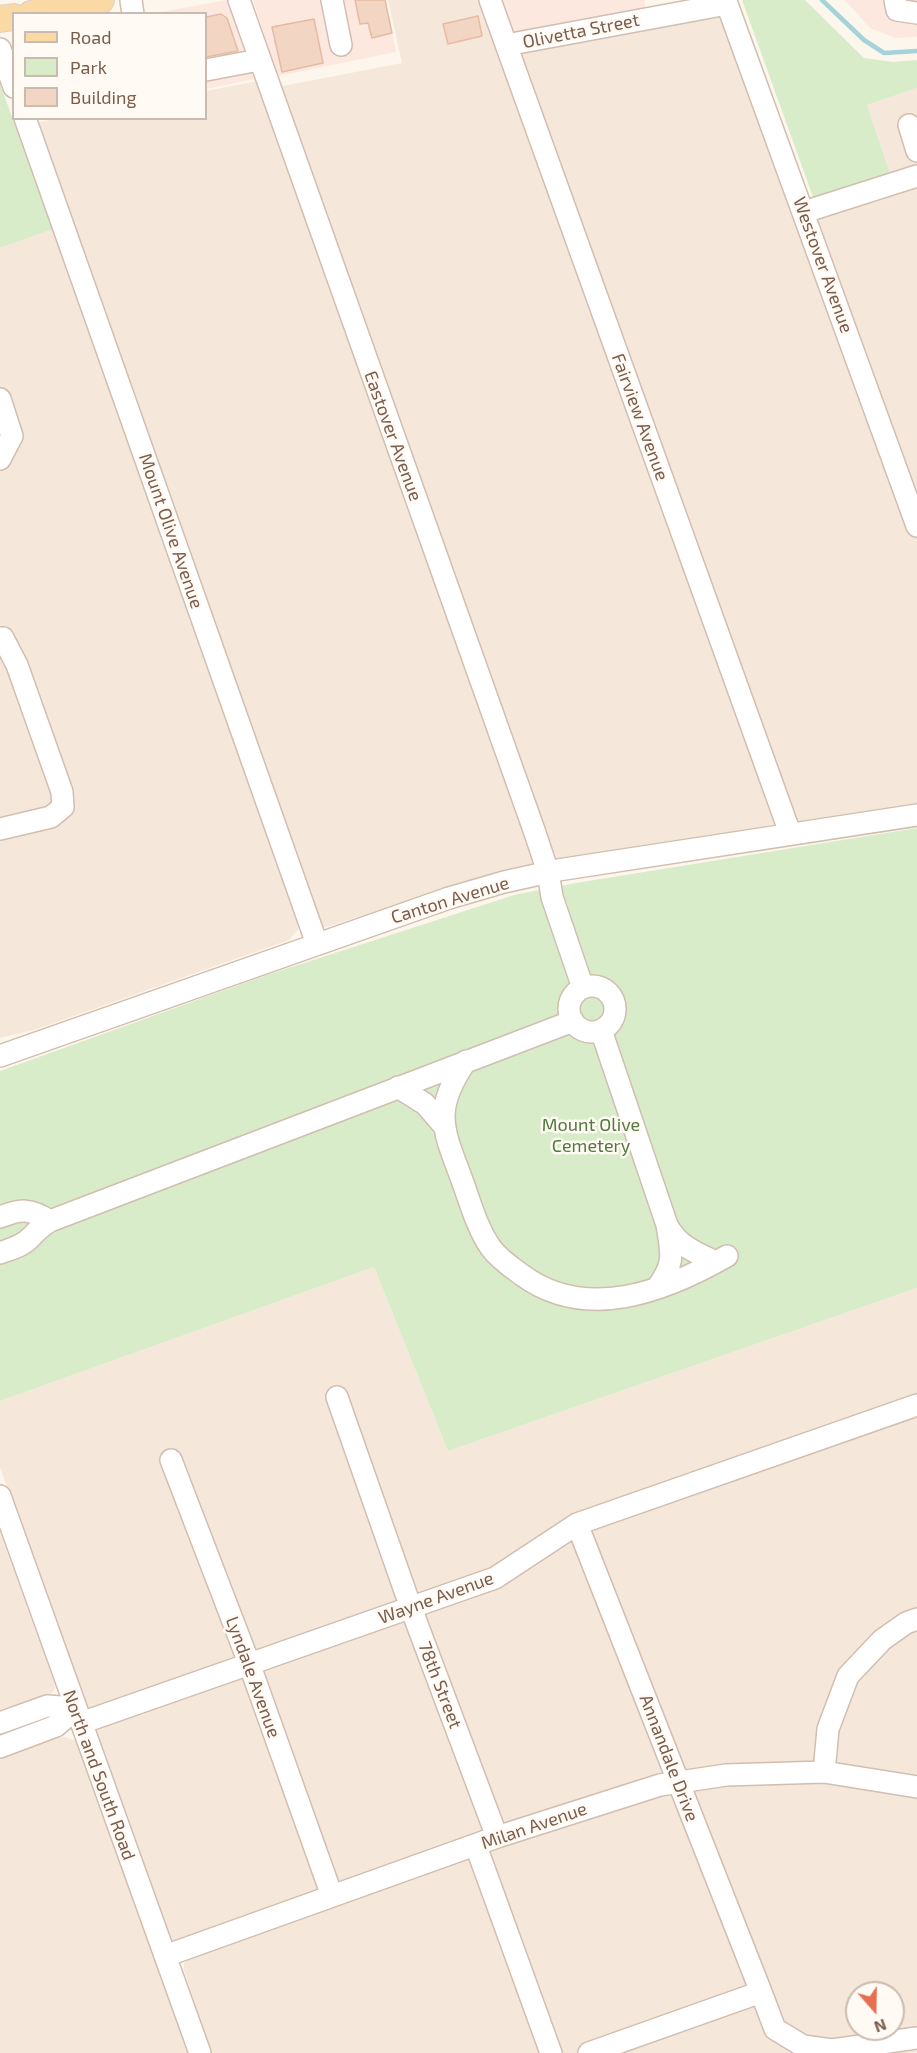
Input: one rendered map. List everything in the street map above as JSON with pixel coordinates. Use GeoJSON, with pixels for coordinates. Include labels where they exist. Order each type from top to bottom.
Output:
{"type":"FeatureCollection","features":[{"type":"Feature","properties":{"kind":"main road"},"geometry":{"type":"LineString","coordinates":[[24,12],[101,0]]}},
{"type":"Feature","properties":{"kind":"street","name":"Eastover Avenue"},"geometry":{"type":"LineString","coordinates":[[238,0],[548,872],[552,897],[583,987]]}},
{"type":"Feature","properties":{"kind":"street"},"geometry":{"type":"LineString","coordinates":[[332,0],[341,45]]}},
{"type":"Feature","properties":{"kind":"street","name":"Fairview Avenue"},"geometry":{"type":"LineString","coordinates":[[490,0],[790,833]]}},
{"type":"Feature","properties":{"kind":"street","name":"Olivetta Street"},"geometry":{"type":"LineString","coordinates":[[506,45],[727,4]]}},
{"type":"Feature","properties":{"kind":"street","name":"Westover Avenue"},"geometry":{"type":"LineString","coordinates":[[727,4],[917,526]]}},
{"type":"Feature","properties":{"kind":"street"},"geometry":{"type":"LineString","coordinates":[[0,49],[12,82]]}},
{"type":"Feature","properties":{"kind":"street"},"geometry":{"type":"LineString","coordinates":[[207,70],[259,60]]}},
{"type":"Feature","properties":{"kind":"street","name":"Mount Olive Avenue"},"geometry":{"type":"LineString","coordinates":[[26,120],[317,944]]}},
{"type":"Feature","properties":{"kind":"street"},"geometry":{"type":"LineString","coordinates":[[909,125],[917,151]]}},
{"type":"Feature","properties":{"kind":"street"},"geometry":{"type":"LineString","coordinates":[[804,212],[912,178]]}},
{"type":"Feature","properties":{"kind":"street"},"geometry":{"type":"LineString","coordinates":[[0,399],[12,436],[0,459]]}},
{"type":"Feature","properties":{"kind":"street"},"geometry":{"type":"LineString","coordinates":[[0,829],[51,817],[63,807],[62,792],[17,665],[2,638]]}},
{"type":"Feature","properties":{"kind":"street","name":"Canton Avenue"},"geometry":{"type":"LineString","coordinates":[[0,1056],[449,898],[504,882],[548,872],[917,815]]}},
{"type":"Feature","properties":{"kind":"street"},"geometry":{"type":"LineString","coordinates":[[583,987],[599,987],[611,994],[615,1015],[612,1022],[601,1030],[585,1031],[573,1021],[569,1006],[576,992],[583,987]]}},
{"type":"Feature","properties":{"kind":"street"},"geometry":{"type":"LineString","coordinates":[[0,1253],[30,1239],[39,1227],[50,1221],[573,1021]]}},
{"type":"Feature","properties":{"kind":"street"},"geometry":{"type":"LineString","coordinates":[[466,1061],[452,1081],[446,1096],[443,1110],[444,1126],[480,1228],[490,1247],[504,1262],[534,1284],[554,1294],[579,1299],[603,1300],[625,1297],[657,1288],[722,1259],[683,1245],[673,1237],[601,1030]]}},
{"type":"Feature","properties":{"kind":"street"},"geometry":{"type":"LineString","coordinates":[[398,1087],[425,1104],[444,1126]]}},
{"type":"Feature","properties":{"kind":"street"},"geometry":{"type":"LineString","coordinates":[[0,1217],[15,1211],[30,1211],[50,1221]]}},
{"type":"Feature","properties":{"kind":"street"},"geometry":{"type":"LineString","coordinates":[[657,1288],[668,1274],[672,1261],[667,1225]]}},
{"type":"Feature","properties":{"kind":"street","name":"78th Street"},"geometry":{"type":"LineString","coordinates":[[337,1397],[411,1608],[497,1838]]}},
{"type":"Feature","properties":{"kind":"street","name":"Wayne Avenue"},"geometry":{"type":"LineString","coordinates":[[0,1747],[78,1716],[249,1663],[495,1578],[577,1524],[917,1405]]}},
{"type":"Feature","properties":{"kind":"street","name":"Lyndale Avenue"},"geometry":{"type":"LineString","coordinates":[[171,1460],[249,1663],[332,1896]]}},
{"type":"Feature","properties":{"kind":"street","name":"North and South Road"},"geometry":{"type":"LineString","coordinates":[[0,1496],[200,2053]]}},
{"type":"Feature","properties":{"kind":"street","name":"Annandale Drive"},"geometry":{"type":"LineString","coordinates":[[577,1524],[775,2029],[803,2046],[832,2050],[917,2038]]}},
{"type":"Feature","properties":{"kind":"street"},"geometry":{"type":"LineString","coordinates":[[824,1772],[828,1729],[848,1676],[882,1640],[906,1623],[917,1619]]}},
{"type":"Feature","properties":{"kind":"street","name":"Wayne Avenue"},"geometry":{"type":"LineString","coordinates":[[0,1723],[47,1706],[78,1716]]}},
{"type":"Feature","properties":{"kind":"street","name":"Milan Avenue"},"geometry":{"type":"LineString","coordinates":[[165,1956],[497,1838],[660,1785],[726,1775],[824,1772],[917,1787]]}},
{"type":"Feature","properties":{"kind":"street"},"geometry":{"type":"LineString","coordinates":[[476,1846],[551,2053]]}},
{"type":"Feature","properties":{"kind":"street"},"geometry":{"type":"LineString","coordinates":[[589,2053],[761,1992]]}},
{"type":"Feature","properties":{"kind":"shaded area"},"geometry":{"type":"Polygon","coordinates":[[[227,0],[254,79],[207,89],[207,12],[161,12],[227,0]]]}},
{"type":"Feature","properties":{"kind":"shaded area"},"geometry":{"type":"Polygon","coordinates":[[[253,0],[386,0],[396,52],[278,76],[253,0]]]}},
{"type":"Feature","properties":{"kind":"shaded area"},"geometry":{"type":"Polygon","coordinates":[[[388,0],[482,0],[503,57],[713,13],[721,14],[798,219],[894,184],[867,105],[917,88],[917,807],[563,858],[506,869],[321,927],[35,123],[49,120],[207,120],[207,91],[258,81],[278,87],[402,63],[388,0]]]}},
{"type":"Feature","properties":{"kind":"shaded area"},"geometry":{"type":"Polygon","coordinates":[[[500,0],[644,0],[646,10],[518,35],[513,33],[500,0]]]}},
{"type":"Feature","properties":{"kind":"shaded area"},"geometry":{"type":"Polygon","coordinates":[[[845,0],[917,0],[917,37],[895,38],[870,28],[845,0]]]}},
{"type":"Feature","properties":{"kind":"shaded area"},"geometry":{"type":"Polygon","coordinates":[[[53,229],[297,916],[298,930],[289,940],[37,1029],[0,1038],[0,248],[53,229]]]}},
{"type":"Feature","properties":{"kind":"shaded area"},"geometry":{"type":"Polygon","coordinates":[[[374,1267],[448,1451],[917,1288],[917,2053],[211,2053],[184,1970],[184,1963],[191,1958],[247,1937],[180,1941],[172,1940],[167,1934],[0,1467],[0,1401],[374,1267]]]}},
{"type":"Feature","properties":{"kind":"shaded area"},"geometry":{"type":"Polygon","coordinates":[[[0,1533],[55,1689],[48,1697],[0,1714],[0,1533]]]}},
{"type":"Feature","properties":{"kind":"shaded area"},"geometry":{"type":"Polygon","coordinates":[[[64,1737],[76,1741],[82,1750],[190,2053],[0,2053],[0,1758],[64,1737]]]}},
{"type":"Feature","properties":{"kind":"green space"},"geometry":{"type":"Polygon","coordinates":[[[742,0],[805,0],[864,58],[893,62],[917,60],[917,88],[867,105],[890,173],[820,198],[813,197],[742,0]]]}},
{"type":"Feature","properties":{"kind":"green space"},"geometry":{"type":"Polygon","coordinates":[[[0,84],[53,229],[0,248],[0,84]]]}},
{"type":"Feature","properties":{"kind":"green space","name":"Mount Olive Cemetery"},"geometry":{"type":"Polygon","coordinates":[[[917,828],[917,1288],[448,1451],[374,1267],[0,1401],[0,1071],[264,976],[514,895],[917,828]]]}},
{"type":"Feature","properties":{"kind":"building"},"geometry":{"type":"Polygon","coordinates":[[[355,0],[385,0],[392,33],[372,38],[368,23],[360,24],[355,0]]]}},
{"type":"Feature","properties":{"kind":"building"},"geometry":{"type":"Polygon","coordinates":[[[221,14],[227,18],[238,51],[207,57],[207,17],[221,14]]]}},
{"type":"Feature","properties":{"kind":"building"},"geometry":{"type":"Polygon","coordinates":[[[478,16],[482,36],[448,44],[443,24],[478,16]]]}},
{"type":"Feature","properties":{"kind":"building"},"geometry":{"type":"Polygon","coordinates":[[[314,19],[323,63],[282,72],[272,27],[314,19]]]}},
{"type":"Feature","properties":{"kind":"waterway"},"geometry":{"type":"LineString","coordinates":[[822,0],[864,40],[884,53],[917,51]]}}]}
